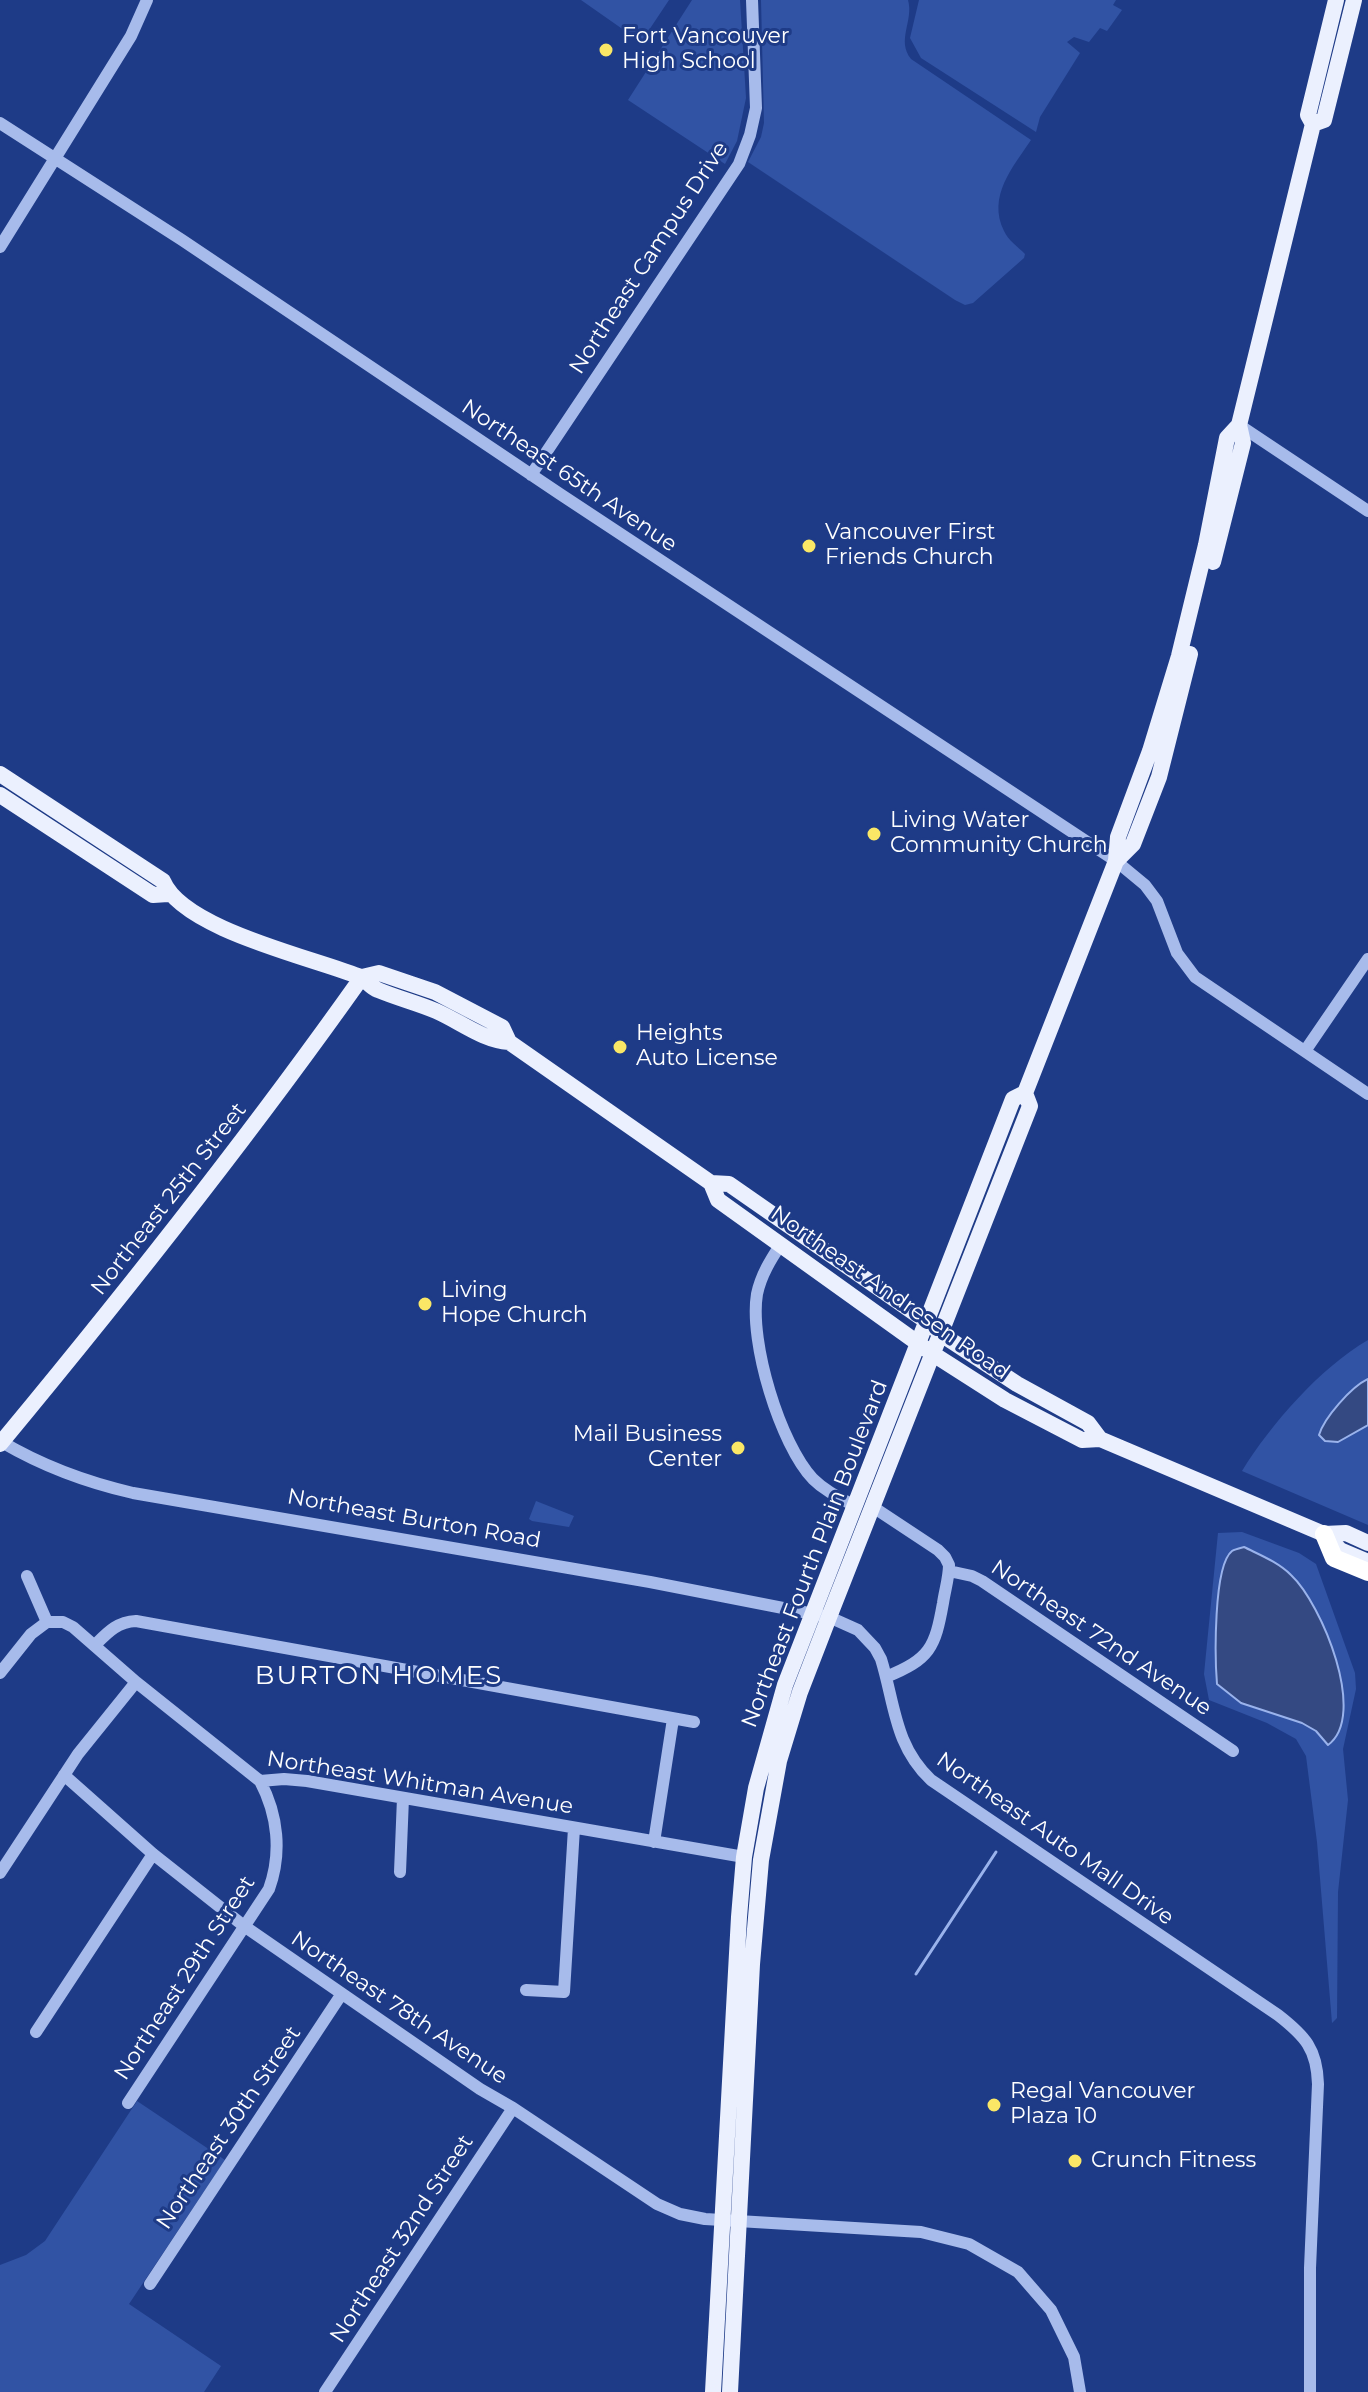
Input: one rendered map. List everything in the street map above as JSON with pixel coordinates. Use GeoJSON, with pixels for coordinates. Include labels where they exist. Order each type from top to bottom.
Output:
{"type":"FeatureCollection","features":[{"type":"Feature","properties":{"kind":"highway"},"geometry":{"type":"LineString","coordinates":[[1324,1534],[1334,1558],[1368,1572]]}},
{"type":"Feature","properties":{"kind":"main road","name":"Northeast Fourth Plain Boulevard"},"geometry":{"type":"LineString","coordinates":[[713,2392],[731,2220],[761,1860],[771,1795],[820,1615],[855,1506],[1013,1099],[1025,1093],[1116,861],[1118,837],[1150,751],[1179,656],[1206,545],[1227,438],[1239,425],[1313,124],[1308,115],[1336,0]]}},
{"type":"Feature","properties":{"kind":"main road","name":"Northeast Fourth Plain Boulevard"},"geometry":{"type":"LineString","coordinates":[[1313,124],[1324,120],[1354,0]]}},
{"type":"Feature","properties":{"kind":"main road","name":"Northeast Andresen Road"},"geometry":{"type":"LineString","coordinates":[[0,774],[163,881],[168,894],[208,920],[252,941],[362,977],[379,973],[435,992],[502,1027],[509,1042],[711,1183],[729,1184],[941,1334],[1017,1384],[1088,1423],[1100,1439]]}},
{"type":"Feature","properties":{"kind":"main road","name":"Northeast Andresen Road"},"geometry":{"type":"LineString","coordinates":[[0,795],[153,895],[168,894]]}},
{"type":"Feature","properties":{"kind":"main road","name":"Northeast 25th Street"},"geometry":{"type":"LineString","coordinates":[[1,1442],[140,1274],[310,1051],[362,977]]}},
{"type":"Feature","properties":{"kind":"main road","name":"Northeast Fourth Plain Boulevard"},"geometry":{"type":"LineString","coordinates":[[730,2392],[738,1931],[744,1857],[764,1754],[785,1685],[873,1507],[1030,1106],[1025,1093]]}},
{"type":"Feature","properties":{"kind":"main road"},"geometry":{"type":"LineString","coordinates":[[711,1183],[718,1200],[735,1200],[771,1224],[781,1220]]}},
{"type":"Feature","properties":{"kind":"main road","name":"Northeast Andresen Road"},"geometry":{"type":"LineString","coordinates":[[718,1200],[933,1354],[1005,1400],[1082,1440],[1100,1439],[1324,1534],[1340,1550],[1368,1562]]}},
{"type":"Feature","properties":{"kind":"main road"},"geometry":{"type":"LineString","coordinates":[[781,1244],[790,1238],[811,1253],[828,1253]]}},
{"type":"Feature","properties":{"kind":"main road","name":"Northeast Andresen Road"},"geometry":{"type":"LineString","coordinates":[[1324,1534],[1346,1533],[1368,1543]]}},
{"type":"Feature","properties":{"kind":"main road"},"geometry":{"type":"LineString","coordinates":[[744,1857],[751,1864],[746,1952],[752,1964]]}},
{"type":"Feature","properties":{"kind":"street"},"geometry":{"type":"LineString","coordinates":[[0,247],[131,36],[147,0]]}},
{"type":"Feature","properties":{"kind":"street","name":"Northeast Campus Drive"},"geometry":{"type":"LineString","coordinates":[[531,475],[739,164],[756,108],[752,0]]}},
{"type":"Feature","properties":{"kind":"street","name":"Northeast 65th Avenue"},"geometry":{"type":"LineString","coordinates":[[0,123],[182,240],[531,475],[1116,861],[1145,885],[1157,901],[1177,953],[1195,977],[1368,1094]]}},
{"type":"Feature","properties":{"kind":"street"},"geometry":{"type":"LineString","coordinates":[[1239,425],[1368,511]]}},
{"type":"Feature","properties":{"kind":"street"},"geometry":{"type":"LineString","coordinates":[[1305,1051],[1368,959]]}},
{"type":"Feature","properties":{"kind":"street"},"geometry":{"type":"LineString","coordinates":[[781,1244],[763,1274],[757,1295],[757,1317],[769,1391],[808,1473],[824,1488],[855,1506]]}},
{"type":"Feature","properties":{"kind":"street","name":"Northeast Burton Road"},"geometry":{"type":"LineString","coordinates":[[1,1442],[63,1472],[133,1493],[650,1582],[820,1615]]}},
{"type":"Feature","properties":{"kind":"street"},"geometry":{"type":"LineString","coordinates":[[873,1507],[944,1555],[949,1571],[932,1647],[913,1666],[886,1677]]}},
{"type":"Feature","properties":{"kind":"street","name":"Northeast 72nd Avenue"},"geometry":{"type":"LineString","coordinates":[[949,1571],[982,1581],[1233,1751]]}},
{"type":"Feature","properties":{"kind":"street"},"geometry":{"type":"LineString","coordinates":[[0,1673],[31,1634],[47,1622],[27,1576]]}},
{"type":"Feature","properties":{"kind":"street","name":"Northeast Auto Mall Drive"},"geometry":{"type":"LineString","coordinates":[[820,1615],[845,1623],[868,1640],[881,1659],[903,1743],[915,1765],[936,1785],[1278,2015],[1297,2029],[1315,2055],[1318,2084],[1310,2268],[1310,2392]]}},
{"type":"Feature","properties":{"kind":"street"},"geometry":{"type":"LineString","coordinates":[[95,1645],[123,1621],[136,1621],[694,1722]]}},
{"type":"Feature","properties":{"kind":"street","name":"Northeast Whitman Avenue"},"geometry":{"type":"LineString","coordinates":[[47,1622],[63,1622],[73,1627],[136,1682],[260,1781],[307,1781],[744,1857]]}},
{"type":"Feature","properties":{"kind":"street"},"geometry":{"type":"LineString","coordinates":[[0,1873],[78,1754],[136,1682]]}},
{"type":"Feature","properties":{"kind":"street"},"geometry":{"type":"LineString","coordinates":[[654,1842],[673,1719]]}},
{"type":"Feature","properties":{"kind":"street","name":"Northeast 78th Avenue"},"geometry":{"type":"LineString","coordinates":[[64,1775],[153,1854],[244,1926],[480,2089],[657,2204],[690,2217],[921,2232],[969,2244],[1018,2272],[1051,2310],[1074,2357],[1080,2392]]}},
{"type":"Feature","properties":{"kind":"street","name":"Northeast 29th Street"},"geometry":{"type":"LineString","coordinates":[[128,2103],[269,1889],[276,1863],[274,1824],[269,1798],[260,1781]]}},
{"type":"Feature","properties":{"kind":"street"},"geometry":{"type":"LineString","coordinates":[[400,1872],[403,1798]]}},
{"type":"Feature","properties":{"kind":"street"},"geometry":{"type":"LineString","coordinates":[[526,1990],[564,1992],[570,1984],[574,1828]]}},
{"type":"Feature","properties":{"kind":"street"},"geometry":{"type":"LineString","coordinates":[[36,2032],[153,1854]]}},
{"type":"Feature","properties":{"kind":"street","name":"Northeast 30th Street"},"geometry":{"type":"LineString","coordinates":[[150,2284],[341,1995]]}},
{"type":"Feature","properties":{"kind":"street","name":"Northeast 32nd Street"},"geometry":{"type":"LineString","coordinates":[[325,2392],[513,2108]]}},
{"type":"Feature","properties":{"kind":"shaded area"},"geometry":{"type":"Polygon","coordinates":[[[581,0],[669,0],[641,42],[581,0]]]}},
{"type":"Feature","properties":{"kind":"shaded area"},"geometry":{"type":"Polygon","coordinates":[[[692,0],[740,0],[746,98],[737,141],[725,164],[628,100],[692,0]]]}},
{"type":"Feature","properties":{"kind":"shaded area"},"geometry":{"type":"Polygon","coordinates":[[[761,0],[908,0],[905,45],[911,59],[1031,140],[1004,182],[999,206],[1004,231],[1025,254],[1024,258],[973,303],[965,305],[955,300],[748,162],[761,137],[764,123],[761,0]]]}},
{"type":"Feature","properties":{"kind":"shaded area"},"geometry":{"type":"Polygon","coordinates":[[[919,0],[1116,0],[1113,5],[1122,10],[1107,31],[1100,28],[1089,42],[1074,37],[1067,42],[1080,53],[1040,117],[1036,132],[921,58],[910,38],[919,0]]]}},
{"type":"Feature","properties":{"kind":"shaded area"},"geometry":{"type":"Polygon","coordinates":[[[1368,1340],[1368,1525],[1242,1471],[1298,1398],[1332,1366],[1368,1340]]]}},
{"type":"Feature","properties":{"kind":"shaded area"},"geometry":{"type":"Polygon","coordinates":[[[1368,1379],[1368,1425],[1338,1442],[1325,1441],[1319,1435],[1326,1420],[1346,1396],[1368,1379]]]}},
{"type":"Feature","properties":{"kind":"shaded area"},"geometry":{"type":"Polygon","coordinates":[[[536,1501],[574,1516],[569,1527],[529,1519],[536,1501]]]}},
{"type":"Feature","properties":{"kind":"shaded area"},"geometry":{"type":"Polygon","coordinates":[[[1242,1532],[1299,1553],[1316,1564],[1355,1673],[1356,1689],[1343,1749],[1348,1800],[1338,1892],[1337,2018],[1332,2023],[1317,1842],[1306,1756],[1296,1739],[1267,1723],[1209,1700],[1204,1674],[1218,1533],[1242,1532]]]}},
{"type":"Feature","properties":{"kind":"shaded area"},"geometry":{"type":"Polygon","coordinates":[[[1244,1547],[1291,1575],[1303,1589],[1327,1634],[1342,1686],[1343,1710],[1339,1731],[1328,1745],[1316,1731],[1302,1723],[1241,1703],[1217,1684],[1217,1614],[1221,1575],[1232,1551],[1244,1547]]]}},
{"type":"Feature","properties":{"kind":"shaded area"},"geometry":{"type":"Polygon","coordinates":[[[137,2101],[225,2160],[129,2304],[221,2366],[204,2392],[0,2392],[0,2265],[26,2255],[45,2241],[137,2101]]]}},
{"type":"Feature","properties":{"kind":"waterway"},"geometry":{"type":"LineString","coordinates":[[916,1974],[996,1852]]}},
{"type":"Feature","properties":{"kind":"place","name":"Fort Vancouver High School"},"geometry":{"type":"Point","coordinates":[606,50]}},
{"type":"Feature","properties":{"kind":"place","name":"Vancouver First Friends Church"},"geometry":{"type":"Point","coordinates":[809,546]}},
{"type":"Feature","properties":{"kind":"place","name":"Living Water Community Church"},"geometry":{"type":"Point","coordinates":[874,834]}},
{"type":"Feature","properties":{"kind":"place","name":"Heights Auto License"},"geometry":{"type":"Point","coordinates":[620,1047]}},
{"type":"Feature","properties":{"kind":"place","name":"Living Hope Church"},"geometry":{"type":"Point","coordinates":[425,1304]}},
{"type":"Feature","properties":{"kind":"place","name":"Mail Business Center"},"geometry":{"type":"Point","coordinates":[738,1448]}},
{"type":"Feature","properties":{"kind":"place","name":"Regal Vancouver Plaza 10"},"geometry":{"type":"Point","coordinates":[994,2105]}},
{"type":"Feature","properties":{"kind":"place","name":"Crunch Fitness"},"geometry":{"type":"Point","coordinates":[1075,2161]}},
{"type":"Feature","properties":{"kind":"district","name":"BURTON HOMES"},"geometry":{"type":"Point","coordinates":[379,1676]}}]}
